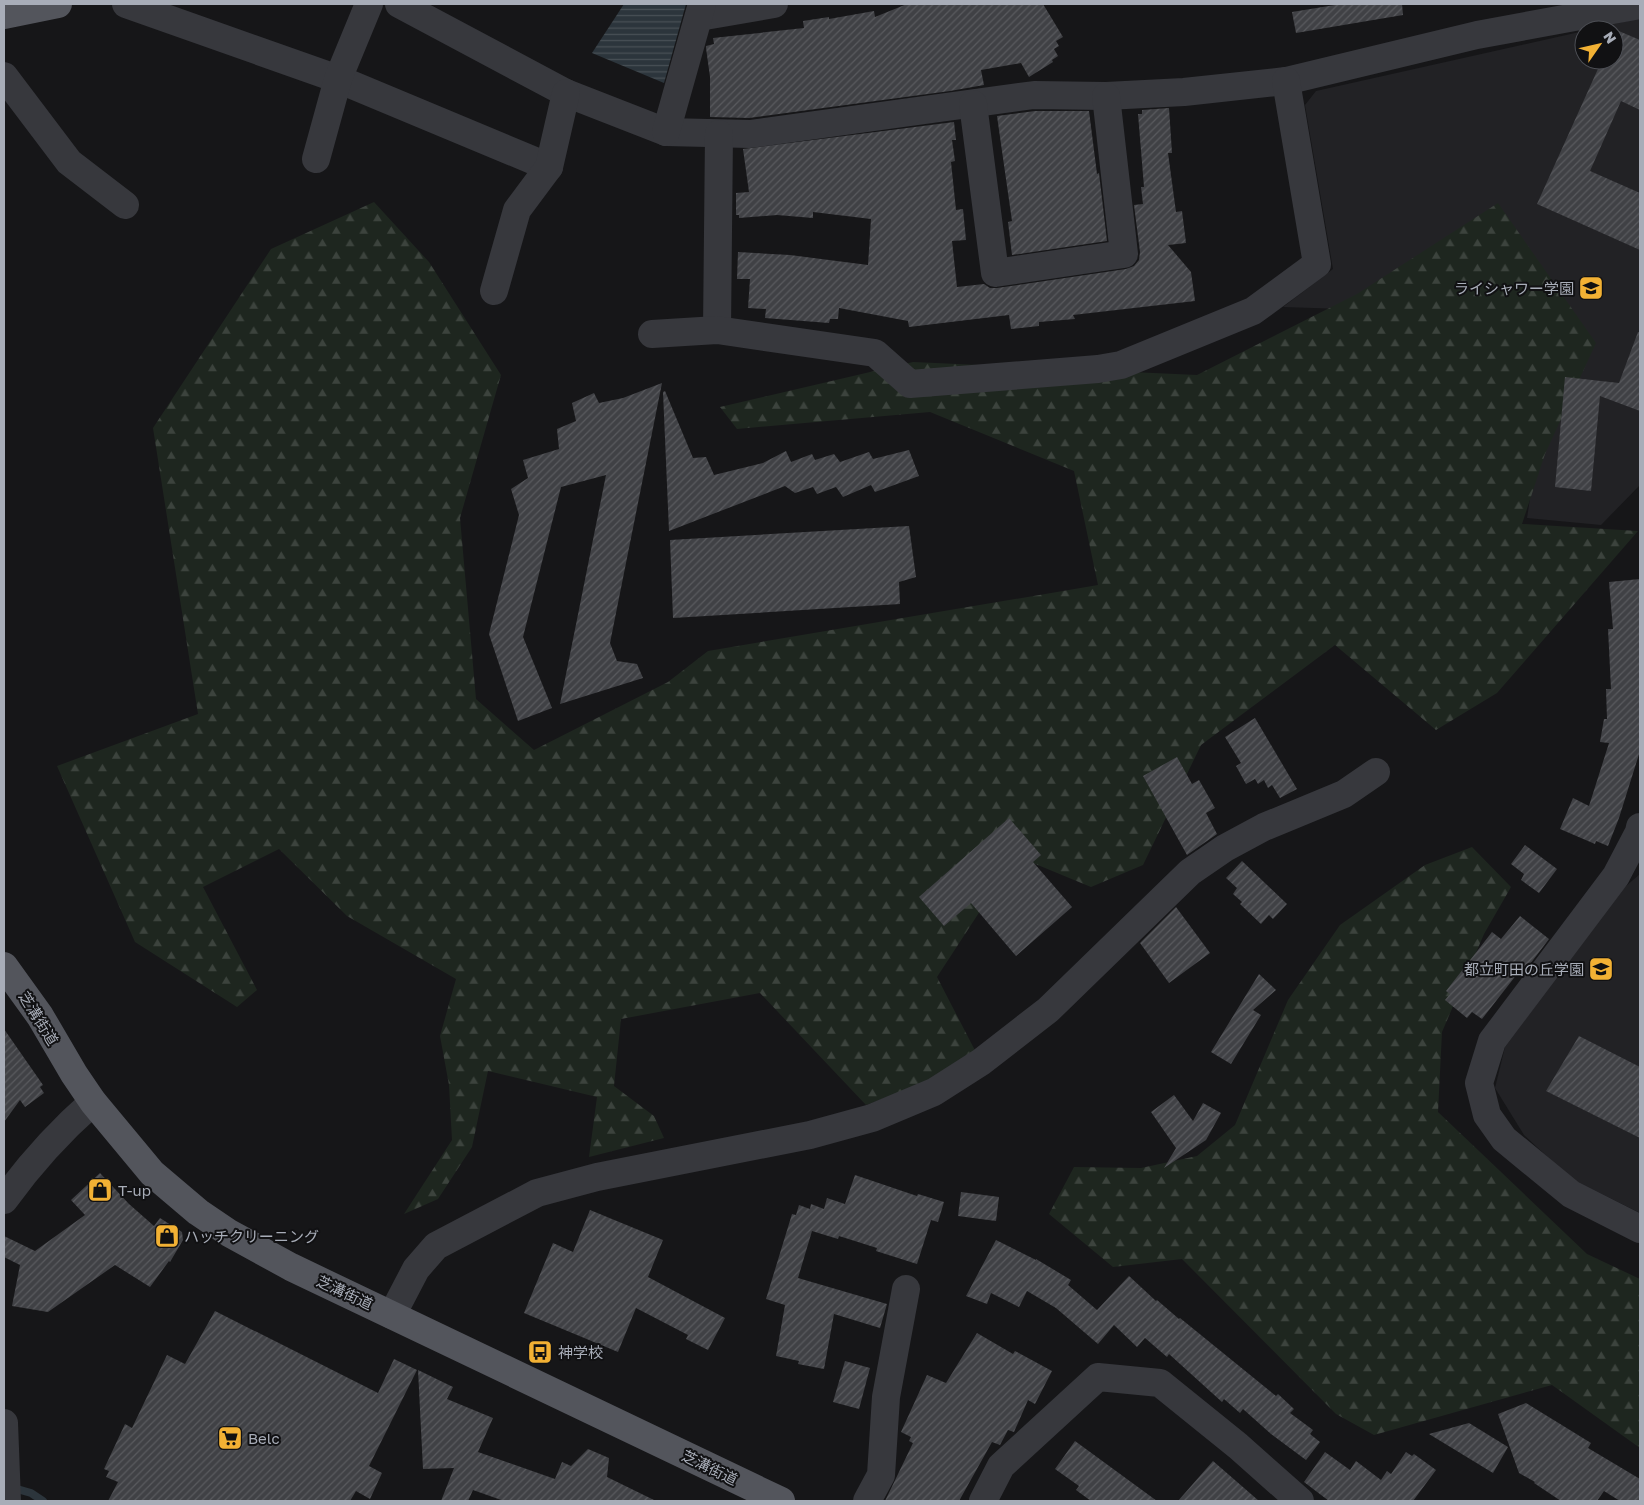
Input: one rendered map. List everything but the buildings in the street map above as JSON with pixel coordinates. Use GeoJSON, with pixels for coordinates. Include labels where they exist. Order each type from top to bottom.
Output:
{"type":"FeatureCollection","features":[{"type":"Feature","properties":{"kind":"main road"},"geometry":{"type":"LineString","coordinates":[[4,15],[58,4]]}},
{"type":"Feature","properties":{"kind":"main road","name":"芝溝街道"},"geometry":{"type":"LineString","coordinates":[[4,966],[40,1016],[93,1102],[152,1174],[198,1212],[261,1252],[780,1501]]}},
{"type":"Feature","properties":{"kind":"street"},"geometry":{"type":"LineString","coordinates":[[126,4],[338,79],[549,167]]}},
{"type":"Feature","properties":{"kind":"street"},"geometry":{"type":"LineString","coordinates":[[316,159],[338,79],[369,4]]}},
{"type":"Feature","properties":{"kind":"street"},"geometry":{"type":"LineString","coordinates":[[400,4],[566,93],[666,132],[719,134],[750,134],[1034,95],[1106,96],[1184,92],[1286,81],[1477,35],[1640,5]]}},
{"type":"Feature","properties":{"kind":"street"},"geometry":{"type":"LineString","coordinates":[[666,132],[700,10],[774,4]]}},
{"type":"Feature","properties":{"kind":"street"},"geometry":{"type":"LineString","coordinates":[[4,76],[69,162],[125,205]]}},
{"type":"Feature","properties":{"kind":"street"},"geometry":{"type":"LineString","coordinates":[[652,334],[717,330],[875,353],[910,384],[1098,369],[1122,365],[1254,311],[1317,264],[1286,81]]}},
{"type":"Feature","properties":{"kind":"street"},"geometry":{"type":"LineString","coordinates":[[494,291],[517,210],[549,167],[566,93]]}},
{"type":"Feature","properties":{"kind":"street"},"geometry":{"type":"LineString","coordinates":[[973,104],[995,273],[1124,254],[1106,96]]}},
{"type":"Feature","properties":{"kind":"street"},"geometry":{"type":"LineString","coordinates":[[717,330],[719,134]]}},
{"type":"Feature","properties":{"kind":"street"},"geometry":{"type":"LineString","coordinates":[[392,1315],[416,1269],[436,1246],[537,1193],[597,1176],[810,1135],[872,1118],[934,1092],[981,1062],[1048,1010],[1190,872],[1225,848],[1264,827],[1344,794],[1376,772]]}},
{"type":"Feature","properties":{"kind":"street"},"geometry":{"type":"LineString","coordinates":[[1640,826],[1639,832],[1616,876],[1492,1041],[1479,1082],[1487,1115],[1504,1139],[1571,1194],[1640,1229]]}},
{"type":"Feature","properties":{"kind":"street"},"geometry":{"type":"LineString","coordinates":[[4,1200],[54,1138],[93,1102]]}},
{"type":"Feature","properties":{"kind":"street"},"geometry":{"type":"LineString","coordinates":[[867,1501],[881,1475],[886,1397],[906,1289]]}},
{"type":"Feature","properties":{"kind":"street"},"geometry":{"type":"LineString","coordinates":[[984,1501],[1001,1466],[1098,1377],[1160,1383],[1238,1446],[1300,1501]]}},
{"type":"Feature","properties":{"kind":"street"},"geometry":{"type":"LineString","coordinates":[[4,1424],[7,1501]]}},
{"type":"Feature","properties":{"kind":"shaded area"},"geometry":{"type":"Polygon","coordinates":[[[624,4],[686,4],[664,83],[592,53],[624,4]]]}},
{"type":"Feature","properties":{"kind":"shaded area","name":"ライシャワー学園"},"geometry":{"type":"Polygon","coordinates":[[[1640,18],[1640,485],[1601,525],[1527,518],[1558,316],[1283,307],[1333,269],[1305,105],[1316,91],[1574,33],[1574,70],[1624,70],[1624,22],[1640,18]]]}},
{"type":"Feature","properties":{"kind":"shaded area","name":"都立町田の丘学園"},"geometry":{"type":"Polygon","coordinates":[[[1640,874],[1640,1213],[1570,1178],[1524,1135],[1495,1088],[1505,1047],[1619,892],[1640,874]]]}},
{"type":"Feature","properties":{"kind":"green space"},"geometry":{"type":"Polygon","coordinates":[[[374,202],[429,262],[501,375],[460,518],[476,699],[534,750],[668,682],[708,651],[1098,585],[1074,471],[930,412],[737,429],[720,407],[913,362],[1197,375],[1357,294],[1498,203],[1596,343],[1545,454],[1522,524],[1638,531],[1497,693],[1436,730],[1335,645],[1201,745],[1143,865],[1091,887],[1016,856],[937,977],[981,1062],[866,1105],[760,993],[621,1019],[614,1086],[654,1116],[664,1138],[589,1157],[597,1097],[488,1071],[472,1147],[438,1199],[404,1214],[452,1140],[449,1085],[440,1036],[456,979],[347,916],[279,849],[203,887],[257,990],[237,1007],[135,942],[57,766],[198,714],[153,428],[271,249],[374,202]]]}},
{"type":"Feature","properties":{"kind":"green space"},"geometry":{"type":"Polygon","coordinates":[[[1472,847],[1511,887],[1484,934],[1442,1032],[1438,1112],[1587,1254],[1640,1279],[1640,1448],[1552,1385],[1374,1435],[1336,1414],[1182,1259],[1113,1267],[1049,1214],[1074,1167],[1141,1168],[1197,1156],[1235,1125],[1288,1000],[1340,925],[1425,865],[1472,847]]]}},
{"type":"Feature","properties":{"kind":"waterway"},"geometry":{"type":"LineString","coordinates":[[10,1487],[31,1493],[43,1501]]}},
{"type":"Feature","properties":{"kind":"place","name":"ライシャワー学園"},"geometry":{"type":"Point","coordinates":[1591,288]}},
{"type":"Feature","properties":{"kind":"place","name":"都立町田の丘学園"},"geometry":{"type":"Point","coordinates":[1601,969]}},
{"type":"Feature","properties":{"kind":"place","name":"T-up"},"geometry":{"type":"Point","coordinates":[100,1190]}},
{"type":"Feature","properties":{"kind":"place","name":"ハッチクリーニング"},"geometry":{"type":"Point","coordinates":[167,1236]}},
{"type":"Feature","properties":{"kind":"place","name":"神学校"},"geometry":{"type":"Point","coordinates":[540,1352]}},
{"type":"Feature","properties":{"kind":"place","name":"Belc"},"geometry":{"type":"Point","coordinates":[230,1438]}}]}
